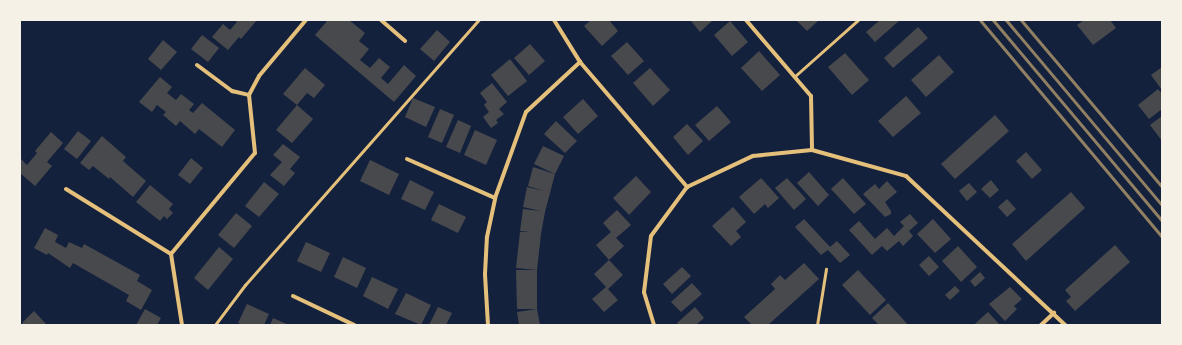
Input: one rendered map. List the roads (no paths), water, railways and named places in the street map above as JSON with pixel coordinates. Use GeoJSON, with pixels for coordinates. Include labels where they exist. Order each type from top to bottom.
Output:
{"type":"FeatureCollection","features":[{"type":"Feature","properties":{"kind":"street"},"geometry":{"type":"LineString","coordinates":[[182,325],[171,254],[255,153],[249,95],[259,76],[306,20]]}},
{"type":"Feature","properties":{"kind":"street"},"geometry":{"type":"LineString","coordinates":[[381,20],[405,41]]}},
{"type":"Feature","properties":{"kind":"street"},"geometry":{"type":"LineString","coordinates":[[554,20],[580,62],[687,187]]}},
{"type":"Feature","properties":{"kind":"street"},"geometry":{"type":"LineString","coordinates":[[746,20],[812,96],[812,150]]}},
{"type":"Feature","properties":{"kind":"street"},"geometry":{"type":"LineString","coordinates":[[488,325],[486,274],[488,237],[495,198],[526,112],[580,62]]}},
{"type":"Feature","properties":{"kind":"street"},"geometry":{"type":"LineString","coordinates":[[196,66],[232,91],[249,95]]}},
{"type":"Feature","properties":{"kind":"street"},"geometry":{"type":"LineString","coordinates":[[654,325],[644,292],[651,236],[687,187],[753,156],[812,150],[906,176],[1054,313],[1065,325]]}},
{"type":"Feature","properties":{"kind":"street"},"geometry":{"type":"LineString","coordinates":[[407,159],[495,198]]}},
{"type":"Feature","properties":{"kind":"street"},"geometry":{"type":"LineString","coordinates":[[66,189],[171,254]]}},
{"type":"Feature","properties":{"kind":"street"},"geometry":{"type":"LineString","coordinates":[[292,296],[354,325]]}},
{"type":"Feature","properties":{"kind":"street"},"geometry":{"type":"LineString","coordinates":[[1041,325],[1054,313]]}},
{"type":"Feature","properties":{"kind":"lane"},"geometry":{"type":"LineString","coordinates":[[795,76],[858,20]]}},
{"type":"Feature","properties":{"kind":"lane"},"geometry":{"type":"LineString","coordinates":[[817,325],[826,269]]}},
{"type":"Feature","properties":{"kind":"railway"},"geometry":{"type":"LineString","coordinates":[[980,20],[1162,237]]}},
{"type":"Feature","properties":{"kind":"railway"},"geometry":{"type":"LineString","coordinates":[[993,20],[1162,221]]}},
{"type":"Feature","properties":{"kind":"railway"},"geometry":{"type":"LineString","coordinates":[[1006,20],[1162,205]]}},
{"type":"Feature","properties":{"kind":"railway"},"geometry":{"type":"LineString","coordinates":[[1021,20],[1162,187]]}}]}
